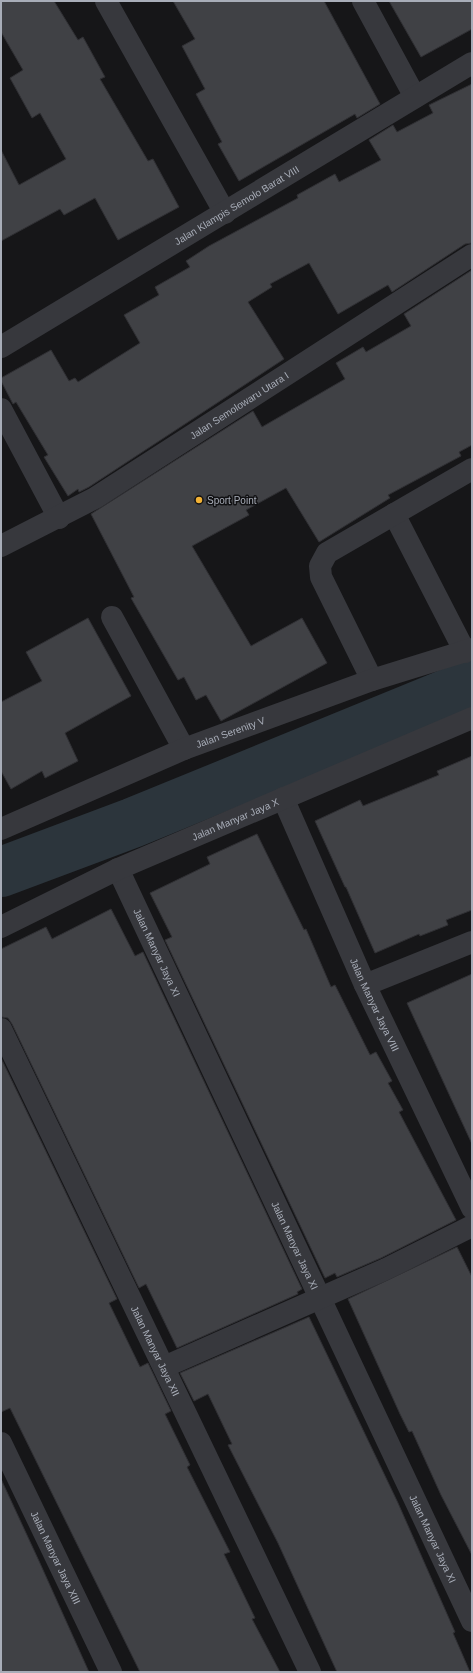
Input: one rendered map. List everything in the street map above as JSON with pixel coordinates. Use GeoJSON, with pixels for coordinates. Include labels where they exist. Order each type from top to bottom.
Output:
{"type":"FeatureCollection","features":[{"type":"Feature","properties":{"kind":"street"},"geometry":{"type":"LineString","coordinates":[[106,1],[225,213]]}},
{"type":"Feature","properties":{"kind":"street"},"geometry":{"type":"LineString","coordinates":[[363,1],[415,97]]}},
{"type":"Feature","properties":{"kind":"street","name":"Jalan Klampis Semolo Barat VIII"},"geometry":{"type":"LineString","coordinates":[[1,346],[225,213],[472,63]]}},
{"type":"Feature","properties":{"kind":"street","name":"Jalan Semolowaru Utara I"},"geometry":{"type":"LineString","coordinates":[[1,546],[59,518],[101,493],[472,255]]}},
{"type":"Feature","properties":{"kind":"street"},"geometry":{"type":"LineString","coordinates":[[1,409],[59,518]]}},
{"type":"Feature","properties":{"kind":"street"},"geometry":{"type":"LineString","coordinates":[[372,680],[321,577],[320,566],[327,553],[472,469]]}},
{"type":"Feature","properties":{"kind":"street"},"geometry":{"type":"LineString","coordinates":[[394,514],[468,650]]}},
{"type":"Feature","properties":{"kind":"street"},"geometry":{"type":"LineString","coordinates":[[112,617],[184,750]]}},
{"type":"Feature","properties":{"kind":"street","name":"Jalan Serenity V"},"geometry":{"type":"LineString","coordinates":[[1,829],[184,750],[372,680],[468,650]]}},
{"type":"Feature","properties":{"kind":"street","name":"Jalan Manyar Jaya X"},"geometry":{"type":"LineString","coordinates":[[1,926],[118,869],[472,718]]}},
{"type":"Feature","properties":{"kind":"street","name":"Jalan Manyar Jaya VIII"},"geometry":{"type":"LineString","coordinates":[[283,798],[365,985],[472,1208]]}},
{"type":"Feature","properties":{"kind":"street","name":"Jalan Manyar Jaya XI"},"geometry":{"type":"LineString","coordinates":[[118,869],[472,1621]]}},
{"type":"Feature","properties":{"kind":"street"},"geometry":{"type":"LineString","coordinates":[[365,985],[472,942]]}},
{"type":"Feature","properties":{"kind":"street","name":"Jalan Manyar Jaya XII"},"geometry":{"type":"LineString","coordinates":[[1,1029],[310,1672]]}},
{"type":"Feature","properties":{"kind":"street"},"geometry":{"type":"LineString","coordinates":[[164,1367],[386,1269],[472,1226]]}},
{"type":"Feature","properties":{"kind":"street","name":"Jalan Manyar Jaya XIII"},"geometry":{"type":"LineString","coordinates":[[1,1443],[112,1672]]}},
{"type":"Feature","properties":{"kind":"building"},"geometry":{"type":"Polygon","coordinates":[[[1,1],[54,1],[78,40],[83,37],[105,77],[100,79],[148,161],[153,159],[179,207],[118,240],[95,198],[64,215],[60,209],[1,241],[1,150],[19,185],[66,159],[40,113],[32,118],[10,78],[23,70],[1,32],[1,1]]]}},
{"type":"Feature","properties":{"kind":"building"},"geometry":{"type":"Polygon","coordinates":[[[173,1],[324,1],[380,104],[357,118],[355,114],[239,181],[218,144],[222,142],[196,94],[205,89],[182,46],[195,39],[173,1]]]}},
{"type":"Feature","properties":{"kind":"building"},"geometry":{"type":"Polygon","coordinates":[[[389,1],[472,1],[472,29],[421,57],[389,1]]]}},
{"type":"Feature","properties":{"kind":"building"},"geometry":{"type":"Polygon","coordinates":[[[472,84],[472,243],[465,244],[392,292],[388,285],[338,314],[309,263],[270,284],[272,287],[248,302],[284,359],[89,487],[79,492],[78,489],[68,496],[44,457],[48,455],[16,402],[13,404],[1,381],[1,378],[51,350],[69,381],[75,378],[78,382],[140,343],[124,315],[159,295],[155,287],[190,267],[186,261],[209,246],[298,198],[297,195],[335,174],[339,182],[381,160],[369,140],[393,125],[397,132],[433,113],[429,105],[472,84]]]}},
{"type":"Feature","properties":{"kind":"building"},"geometry":{"type":"Polygon","coordinates":[[[472,270],[472,445],[459,452],[461,456],[388,495],[390,498],[319,542],[286,488],[246,510],[249,515],[192,546],[251,646],[302,618],[327,663],[221,721],[206,695],[196,700],[184,677],[178,680],[131,598],[134,597],[91,514],[253,411],[262,427],[345,379],[336,363],[363,347],[366,352],[411,326],[404,314],[472,270]]]}},
{"type":"Feature","properties":{"kind":"building"},"geometry":{"type":"Polygon","coordinates":[[[88,618],[131,696],[65,733],[78,761],[45,778],[42,771],[11,789],[1,771],[1,702],[42,681],[26,652],[88,618]]]}},
{"type":"Feature","properties":{"kind":"building"},"geometry":{"type":"Polygon","coordinates":[[[472,756],[472,910],[446,920],[448,925],[420,936],[419,934],[375,953],[315,821],[360,800],[363,806],[439,775],[437,771],[472,756]]]}},
{"type":"Feature","properties":{"kind":"building"},"geometry":{"type":"Polygon","coordinates":[[[257,834],[304,930],[306,929],[331,987],[335,985],[370,1055],[376,1052],[392,1081],[388,1083],[403,1110],[399,1112],[456,1220],[381,1258],[337,1277],[335,1273],[325,1278],[165,940],[172,937],[150,893],[210,864],[207,857],[257,834]]]}},
{"type":"Feature","properties":{"kind":"building"},"geometry":{"type":"Polygon","coordinates":[[[111,909],[135,956],[143,952],[302,1289],[297,1292],[298,1294],[177,1348],[146,1284],[139,1288],[12,1024],[8,1018],[1,1017],[1,949],[46,927],[52,939],[111,909]]]}},
{"type":"Feature","properties":{"kind":"building"},"geometry":{"type":"Polygon","coordinates":[[[472,974],[472,1144],[407,1003],[472,974]]]}},
{"type":"Feature","properties":{"kind":"building"},"geometry":{"type":"Polygon","coordinates":[[[1,1058],[117,1299],[109,1303],[140,1367],[148,1363],[171,1411],[165,1414],[190,1465],[187,1467],[230,1552],[224,1554],[255,1618],[252,1619],[280,1672],[140,1672],[10,1408],[1,1412],[1,1058]]]}},
{"type":"Feature","properties":{"kind":"building"},"geometry":{"type":"Polygon","coordinates":[[[457,1247],[472,1277],[472,1555],[441,1495],[412,1431],[409,1432],[400,1414],[348,1299],[457,1247]]]}},
{"type":"Feature","properties":{"kind":"building"},"geometry":{"type":"Polygon","coordinates":[[[309,1317],[398,1503],[455,1632],[453,1633],[470,1672],[337,1672],[278,1543],[228,1445],[232,1444],[208,1394],[194,1401],[180,1373],[309,1317]]]}},
{"type":"Feature","properties":{"kind":"building"},"geometry":{"type":"Polygon","coordinates":[[[1,1479],[39,1561],[89,1672],[1,1672],[1,1479]]]}},
{"type":"Feature","properties":{"kind":"waterway"},"geometry":{"type":"LineString","coordinates":[[1,872],[132,823],[472,684]]}},
{"type":"Feature","properties":{"kind":"place","name":"Sport Point"},"geometry":{"type":"Point","coordinates":[199,500]}}]}
